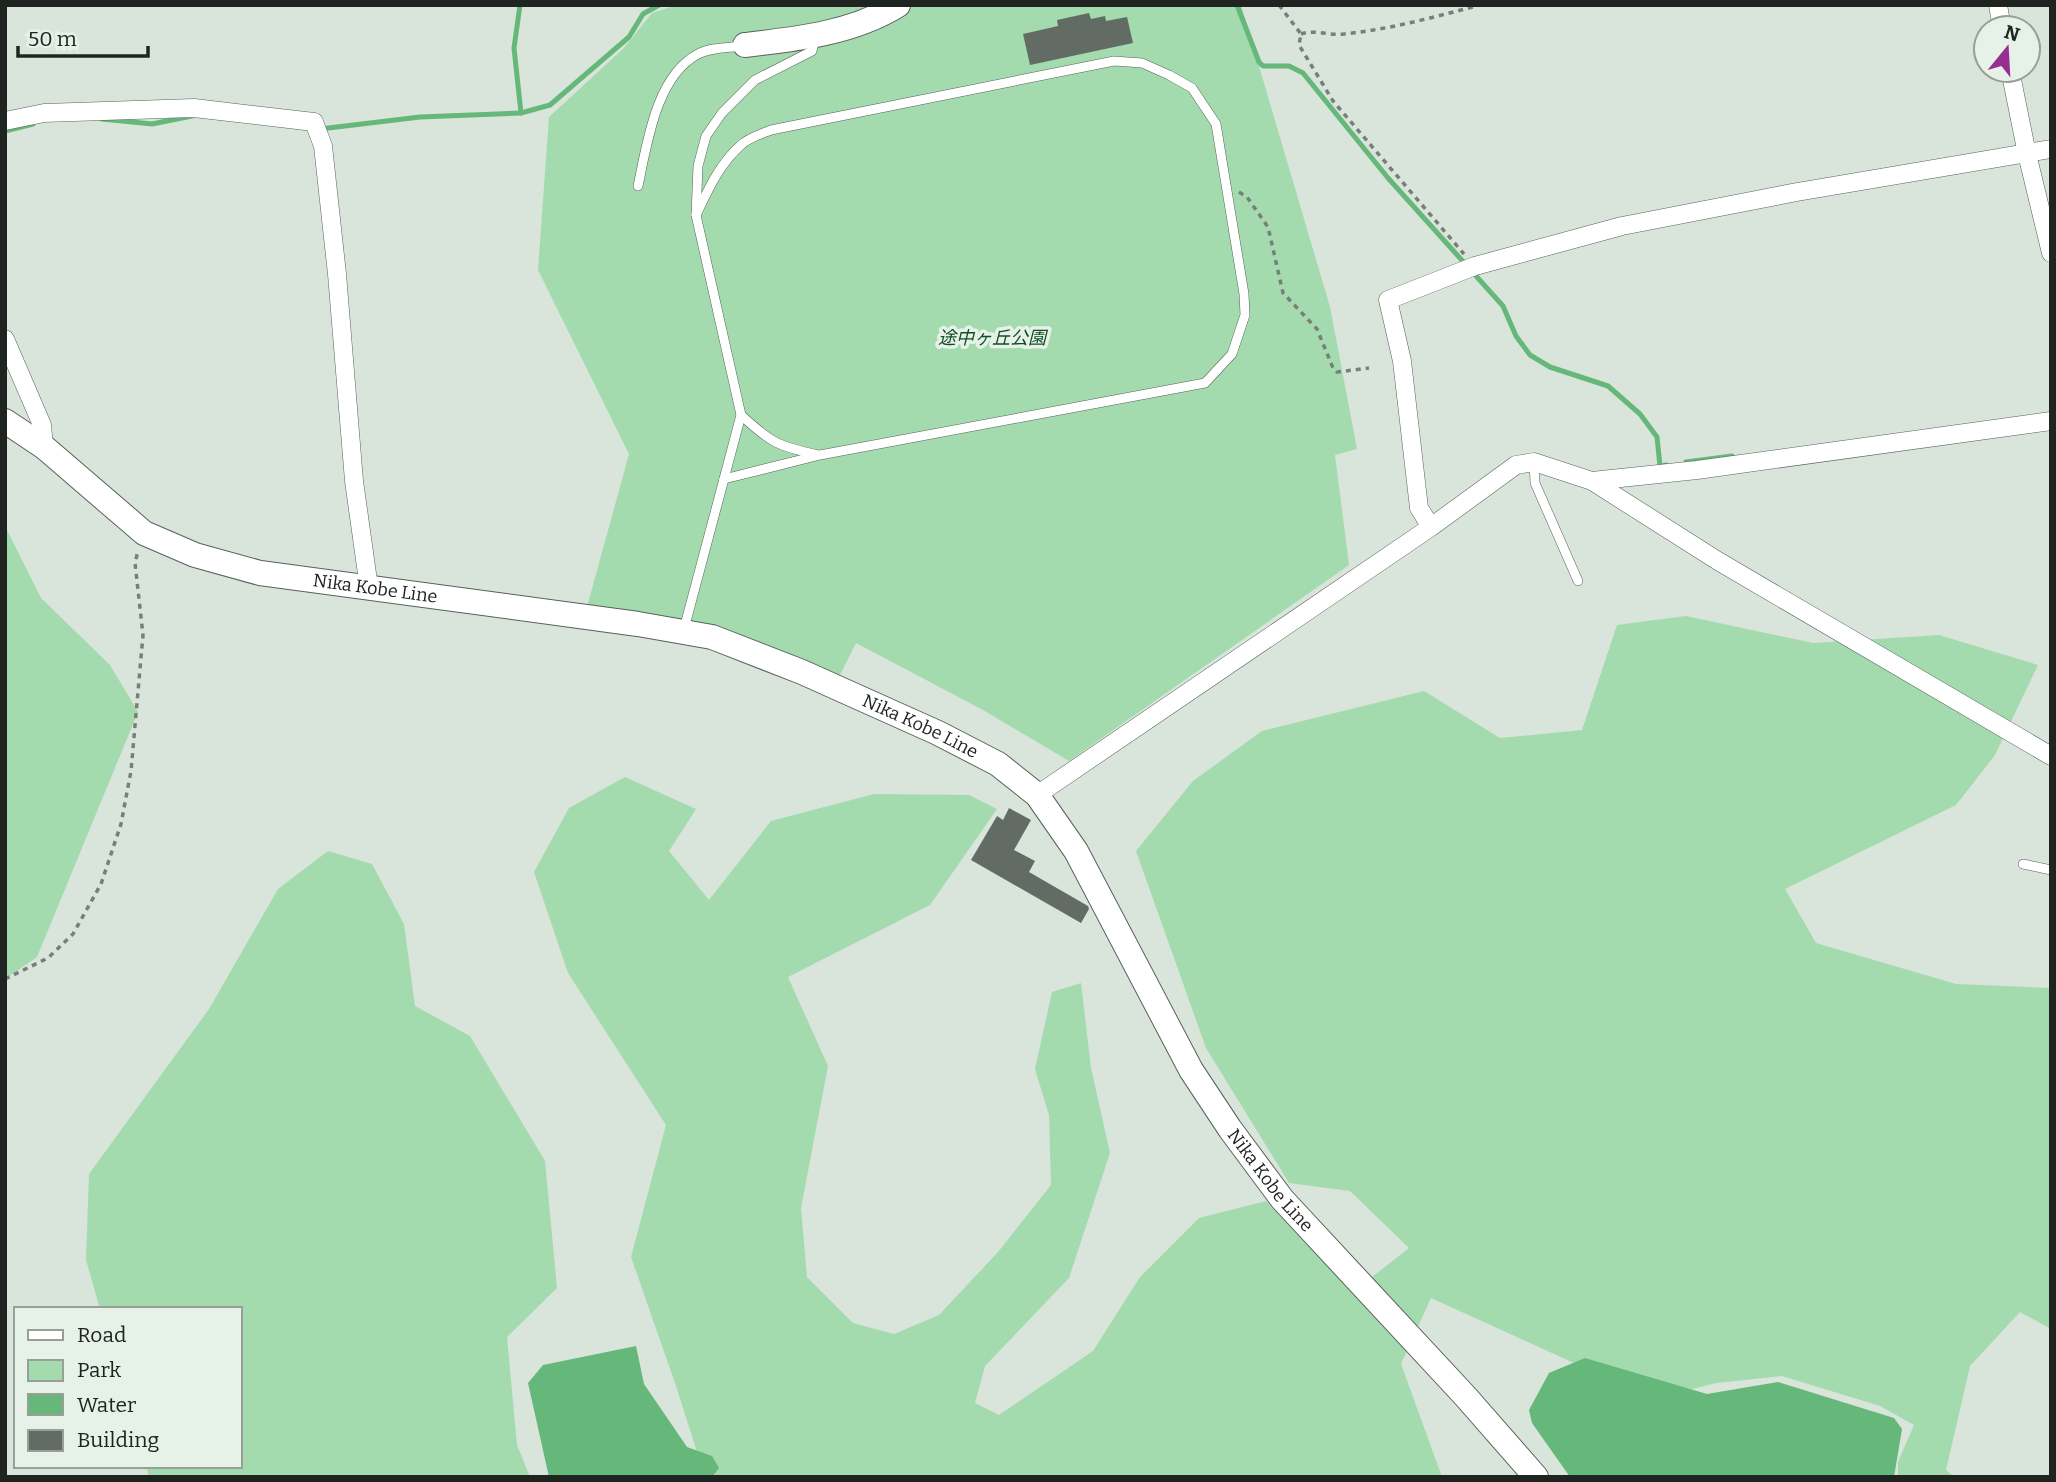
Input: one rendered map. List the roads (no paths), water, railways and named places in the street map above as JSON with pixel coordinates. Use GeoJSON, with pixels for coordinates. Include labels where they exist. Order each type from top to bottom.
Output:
{"type":"FeatureCollection","features":[{"type":"Feature","properties":{"kind":"main road"},"geometry":{"type":"LineString","coordinates":[[745,45],[816,35],[876,19],[898,5]]}},
{"type":"Feature","properties":{"kind":"main road","name":"Nika Kobe Line"},"geometry":{"type":"LineString","coordinates":[[5,421],[44,447],[144,533],[195,555],[260,573],[712,637],[938,733],[998,764],[1037,795],[1076,851],[1191,1070],[1230,1129],[1282,1199],[1466,1397],[1536,1477]]}},
{"type":"Feature","properties":{"kind":"street"},"geometry":{"type":"LineString","coordinates":[[2013,84],[2051,253]]}},
{"type":"Feature","properties":{"kind":"street"},"geometry":{"type":"LineString","coordinates":[[5,121],[44,113],[194,108],[314,122],[323,146],[337,274],[354,481],[369,588]]}},
{"type":"Feature","properties":{"kind":"street"},"geometry":{"type":"LineString","coordinates":[[1431,527],[1419,508],[1402,361],[1388,300],[1475,266],[1622,226],[1797,192],[2051,149]]}},
{"type":"Feature","properties":{"kind":"street"},"geometry":{"type":"LineString","coordinates":[[5,339],[42,425],[44,447]]}},
{"type":"Feature","properties":{"kind":"street"},"geometry":{"type":"LineString","coordinates":[[1592,481],[1697,470],[2051,421]]}},
{"type":"Feature","properties":{"kind":"street"},"geometry":{"type":"LineString","coordinates":[[1037,795],[1431,527],[1516,465],[1534,462],[1592,481],[1718,561],[1929,687],[2051,756]]}},
{"type":"Feature","properties":{"kind":"lane"},"geometry":{"type":"LineString","coordinates":[[684,631],[741,415],[696,215],[698,166],[706,136],[722,113],[755,80],[812,51],[816,35]]}},
{"type":"Feature","properties":{"kind":"lane"},"geometry":{"type":"LineString","coordinates":[[638,186],[651,125],[665,90],[685,64],[699,54],[745,45]]}},
{"type":"Feature","properties":{"kind":"lane"},"geometry":{"type":"LineString","coordinates":[[696,215],[724,164],[742,143],[771,130],[1114,61],[1142,63],[1170,75],[1192,89],[1216,124],[1244,293],[1245,316],[1232,354],[1205,383],[820,455],[724,479]]}},
{"type":"Feature","properties":{"kind":"lane"},"geometry":{"type":"LineString","coordinates":[[741,415],[764,436],[783,447],[820,455]]}},
{"type":"Feature","properties":{"kind":"lane"},"geometry":{"type":"LineString","coordinates":[[1534,462],[1535,483],[1578,581]]}},
{"type":"Feature","properties":{"kind":"lane"},"geometry":{"type":"LineString","coordinates":[[2023,864],[2051,870]]}},
{"type":"Feature","properties":{"kind":"water"},"geometry":{"type":"Polygon","coordinates":[[[636,1346],[644,1384],[687,1447],[712,1456],[719,1468],[712,1477],[549,1477],[528,1383],[543,1365],[636,1346]]]}},
{"type":"Feature","properties":{"kind":"water"},"geometry":{"type":"Polygon","coordinates":[[[1585,1358],[1707,1394],[1778,1382],[1894,1418],[1902,1429],[1894,1477],[1570,1477],[1532,1423],[1529,1410],[1549,1373],[1585,1358]]]}},
{"type":"Feature","properties":{"kind":"waterway"},"geometry":{"type":"LineString","coordinates":[[520,5],[514,48],[521,113]]}},
{"type":"Feature","properties":{"kind":"waterway"},"geometry":{"type":"LineString","coordinates":[[320,129],[420,117],[521,113],[550,105],[629,37],[643,14],[659,5]]}},
{"type":"Feature","properties":{"kind":"waterway"},"geometry":{"type":"LineString","coordinates":[[1237,5],[1259,62],[1263,66],[1289,66],[1303,73],[1388,178],[1503,306],[1516,336],[1530,355],[1550,367],[1608,386],[1640,414],[1657,437],[1660,466],[1666,465]]}},
{"type":"Feature","properties":{"kind":"waterway"},"geometry":{"type":"LineString","coordinates":[[102,119],[152,124],[192,116]]}},
{"type":"Feature","properties":{"kind":"waterway"},"geometry":{"type":"LineString","coordinates":[[5,131],[33,124]]}},
{"type":"Feature","properties":{"kind":"waterway"},"geometry":{"type":"LineString","coordinates":[[1686,462],[1732,456]]}},
{"type":"Feature","properties":{"kind":"park label","name":"途中ヶ丘公園"},"geometry":{"type":"Point","coordinates":[992,338]}}]}
